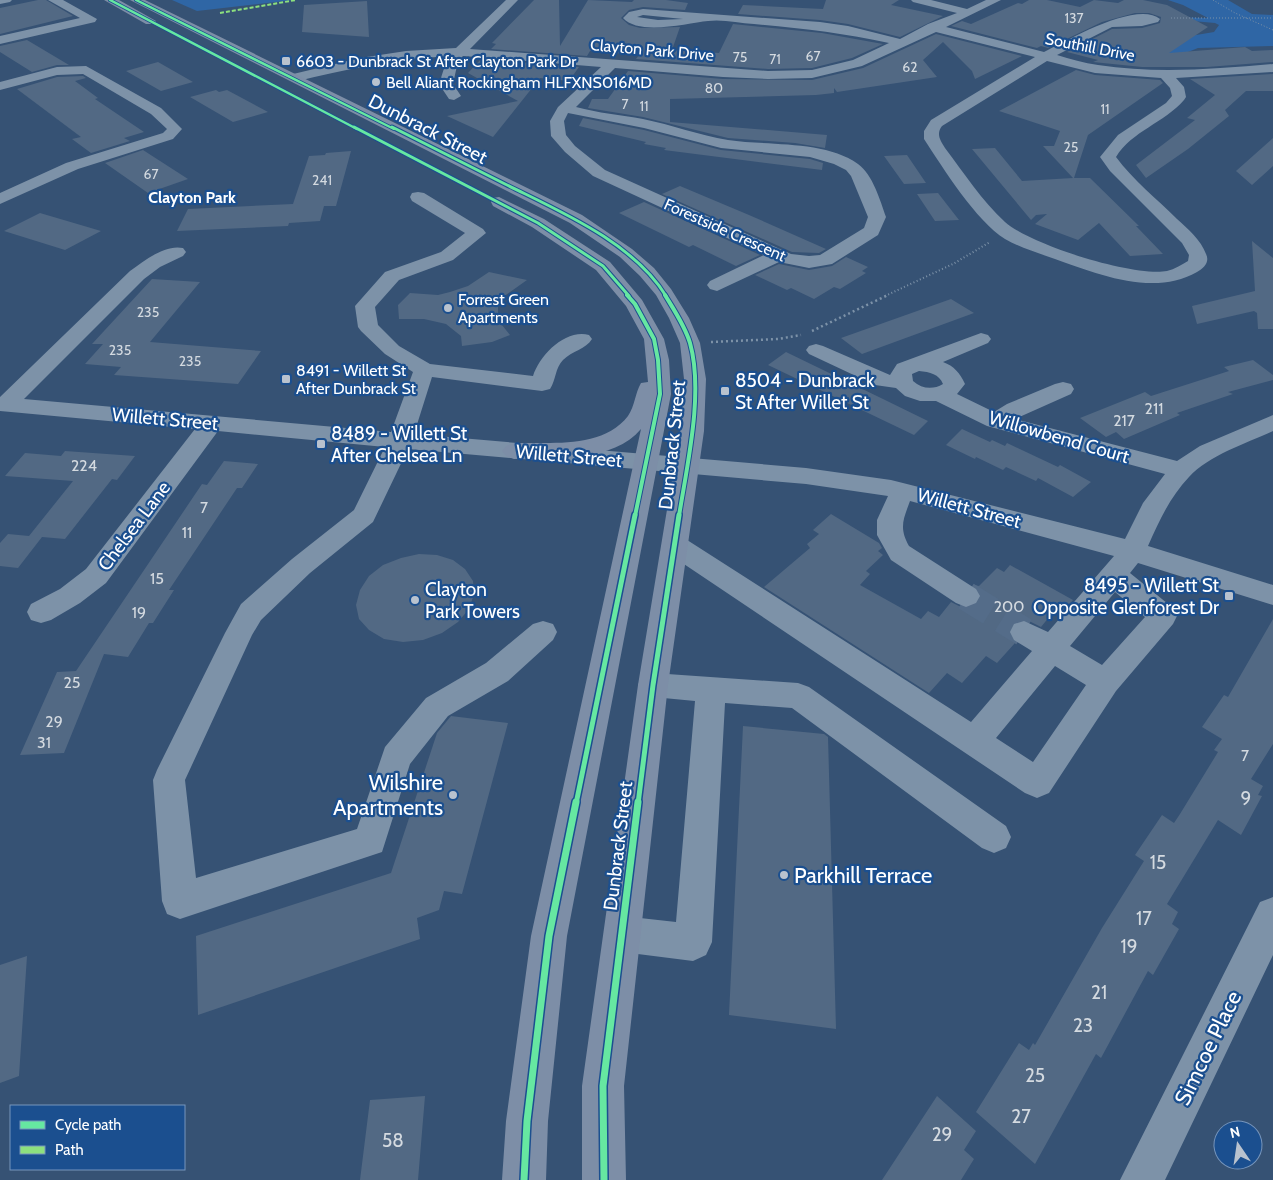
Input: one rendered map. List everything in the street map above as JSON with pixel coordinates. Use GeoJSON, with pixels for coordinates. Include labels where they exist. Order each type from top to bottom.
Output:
{"type":"FeatureCollection","features":[{"type":"Feature","properties":{"kind":"main road","name":"Dunbrack Street"},"geometry":{"type":"LineString","coordinates":[[110,0],[538,223],[603,266],[635,304],[654,340],[658,360],[660,394],[549,936],[527,1121],[524,1180]]}},
{"type":"Feature","properties":{"kind":"main road","name":"Dunbrack Street"},"geometry":{"type":"LineString","coordinates":[[136,0],[576,219],[602,235],[626,252],[647,272],[664,293],[679,318],[690,343],[695,379],[692,431],[653,685],[603,1086],[604,1180]]}},
{"type":"Feature","properties":{"kind":"main road"},"geometry":{"type":"LineString","coordinates":[[514,451],[582,448],[601,444],[618,437],[631,427],[640,416],[658,360]]}},
{"type":"Feature","properties":{"kind":"street"},"geometry":{"type":"LineString","coordinates":[[0,1],[6,0]]}},
{"type":"Feature","properties":{"kind":"street"},"geometry":{"type":"LineString","coordinates":[[0,40],[91,19],[54,0]]}},
{"type":"Feature","properties":{"kind":"street"},"geometry":{"type":"LineString","coordinates":[[454,96],[446,84],[452,60],[512,0]]}},
{"type":"Feature","properties":{"kind":"street"},"geometry":{"type":"LineString","coordinates":[[917,0],[966,12]]}},
{"type":"Feature","properties":{"kind":"street","name":"Clayton Park Drive"},"geometry":{"type":"LineString","coordinates":[[294,78],[360,62],[406,55],[459,52],[724,73],[797,75],[829,71],[857,63],[899,42],[995,0]]}},
{"type":"Feature","properties":{"kind":"street"},"geometry":{"type":"LineString","coordinates":[[708,17],[685,23],[641,21],[629,18],[633,14],[642,12],[708,17],[820,26],[848,30],[899,42]]}},
{"type":"Feature","properties":{"kind":"street"},"geometry":{"type":"LineString","coordinates":[[1152,18],[1143,14],[1123,16],[1046,56],[936,123],[931,131],[932,139],[998,224],[1008,232],[1031,244],[1116,273],[1142,277],[1165,277],[1187,273],[1197,264],[1198,254],[1189,240],[1116,168],[1108,157],[1114,144],[1131,131],[1168,109],[1179,97],[1177,87],[1166,76]]}},
{"type":"Feature","properties":{"kind":"street","name":"Southill Drive"},"geometry":{"type":"LineString","coordinates":[[932,27],[1095,69],[1166,76],[1273,68]]}},
{"type":"Feature","properties":{"kind":"street"},"geometry":{"type":"LineString","coordinates":[[566,107],[613,63]]}},
{"type":"Feature","properties":{"kind":"street"},"geometry":{"type":"LineString","coordinates":[[0,86],[57,71],[86,70],[156,111],[175,129],[168,136],[72,166],[0,199]]}},
{"type":"Feature","properties":{"kind":"street","name":"Forestside Crescent"},"geometry":{"type":"LineString","coordinates":[[566,107],[583,114],[621,119],[733,145],[798,150],[841,160],[854,169],[872,202],[877,217],[872,231],[825,260],[798,261],[779,256],[599,173],[570,149],[559,136],[557,121],[566,107]]}},
{"type":"Feature","properties":{"kind":"street"},"geometry":{"type":"LineString","coordinates":[[418,196],[477,233],[447,256],[392,276],[365,306],[368,326],[392,350],[424,370],[542,384],[556,353],[582,339]]}},
{"type":"Feature","properties":{"kind":"street"},"geometry":{"type":"LineString","coordinates":[[3,404],[137,275],[153,263],[177,252]]}},
{"type":"Feature","properties":{"kind":"street"},"geometry":{"type":"LineString","coordinates":[[717,285],[779,256]]}},
{"type":"Feature","properties":{"kind":"street"},"geometry":{"type":"LineString","coordinates":[[903,383],[901,373],[905,369],[981,340]]}},
{"type":"Feature","properties":{"kind":"street","name":"Willowbend Court"},"geometry":{"type":"LineString","coordinates":[[816,350],[883,380],[903,383],[915,392],[924,395],[941,395],[995,421],[1181,470]]}},
{"type":"Feature","properties":{"kind":"street"},"geometry":{"type":"LineString","coordinates":[[918,365],[927,365],[943,370],[952,379],[952,388],[941,395]]}},
{"type":"Feature","properties":{"kind":"street"},"geometry":{"type":"LineString","coordinates":[[424,370],[400,441],[364,516],[301,566],[252,612],[235,642],[169,780],[180,901],[370,840],[396,757],[437,707],[496,672],[543,632]]}},
{"type":"Feature","properties":{"kind":"street"},"geometry":{"type":"LineString","coordinates":[[995,421],[1015,409],[1063,389]]}},
{"type":"Feature","properties":{"kind":"street","name":"Willett Street"},"geometry":{"type":"LineString","coordinates":[[3,404],[806,476],[902,491],[1133,551],[1273,595]]}},
{"type":"Feature","properties":{"kind":"street"},"geometry":{"type":"LineString","coordinates":[[974,741],[1133,551],[1152,509],[1181,470],[1208,451],[1273,422]]}},
{"type":"Feature","properties":{"kind":"street","name":"Chelsea Lane"},"geometry":{"type":"LineString","coordinates":[[41,612],[70,596],[96,576],[212,424]]}},
{"type":"Feature","properties":{"kind":"street"},"geometry":{"type":"LineString","coordinates":[[902,491],[890,520],[890,535],[900,553],[966,596]]}},
{"type":"Feature","properties":{"kind":"street"},"geometry":{"type":"LineString","coordinates":[[675,545],[1037,783],[1105,682],[1163,616],[1113,575]]}},
{"type":"Feature","properties":{"kind":"street"},"geometry":{"type":"LineString","coordinates":[[1024,632],[1105,682]]}},
{"type":"Feature","properties":{"kind":"street"},"geometry":{"type":"LineString","coordinates":[[653,685],[798,696],[994,837]]}},
{"type":"Feature","properties":{"kind":"street"},"geometry":{"type":"LineString","coordinates":[[622,934],[694,942],[711,689]]}},
{"type":"Feature","properties":{"kind":"street","name":"Simcoe Place"},"geometry":{"type":"LineString","coordinates":[[1142,1180],[1273,915]]}},
{"type":"Feature","properties":{"kind":"path"},"geometry":{"type":"LineString","coordinates":[[1213,0],[1273,30]]}},
{"type":"Feature","properties":{"kind":"path"},"geometry":{"type":"LineString","coordinates":[[1152,18],[1273,18]]}},
{"type":"Feature","properties":{"kind":"path"},"geometry":{"type":"LineString","coordinates":[[690,343],[778,339],[805,334],[952,264],[1008,232]]}},
{"type":"Feature","properties":{"kind":"shaded area"},"geometry":{"type":"Polygon","coordinates":[[[172,0],[294,0],[197,11],[172,0]]]}},
{"type":"Feature","properties":{"kind":"shaded area"},"geometry":{"type":"Polygon","coordinates":[[[1168,0],[1228,0],[1252,14],[1273,15],[1273,46],[1198,48],[1183,54],[1159,53],[1184,37],[1214,32],[1219,25],[1170,19],[1167,17],[1208,18],[1183,5],[1168,0]]]}},
{"type":"Feature","properties":{"kind":"building"},"geometry":{"type":"Polygon","coordinates":[[[46,0],[73,16],[0,34],[0,8],[46,0]]]}},
{"type":"Feature","properties":{"kind":"building"},"geometry":{"type":"Polygon","coordinates":[[[534,0],[559,0],[560,46],[588,0],[632,2],[634,0],[666,0],[688,3],[685,10],[643,7],[629,10],[621,18],[629,25],[640,28],[680,27],[672,50],[719,53],[733,24],[822,33],[883,44],[852,58],[812,68],[768,69],[636,59],[639,55],[590,51],[587,56],[491,49],[496,44],[492,43],[534,0]]]}},
{"type":"Feature","properties":{"kind":"building"},"geometry":{"type":"Polygon","coordinates":[[[826,0],[899,0],[891,5],[943,16],[900,37],[848,24],[820,20],[738,14],[743,5],[823,9],[826,0]]]}},
{"type":"Feature","properties":{"kind":"building"},"geometry":{"type":"Polygon","coordinates":[[[1029,0],[1047,0],[1080,7],[1094,0],[1118,3],[1124,0],[1143,0],[1167,5],[1208,27],[1169,53],[1245,47],[1252,51],[1273,50],[1273,62],[1207,67],[1142,67],[1093,62],[1098,60],[1067,52],[1112,29],[1142,28],[1160,23],[1161,17],[1149,13],[1135,13],[1102,22],[1048,48],[1041,46],[1037,48],[951,26],[962,21],[971,24],[1029,0]]]}},
{"type":"Feature","properties":{"kind":"building"},"geometry":{"type":"Polygon","coordinates":[[[367,1],[369,37],[302,32],[304,5],[367,1]]]}},
{"type":"Feature","properties":{"kind":"building"},"geometry":{"type":"Polygon","coordinates":[[[936,34],[1022,56],[975,79],[972,71],[943,42],[923,60],[937,77],[837,92],[834,88],[834,93],[816,95],[670,99],[670,122],[827,135],[825,148],[795,143],[728,138],[643,117],[588,108],[592,99],[608,99],[628,71],[723,79],[812,80],[863,68],[936,34]]]}},
{"type":"Feature","properties":{"kind":"building"},"geometry":{"type":"Polygon","coordinates":[[[27,40],[69,65],[57,65],[32,72],[0,52],[0,46],[27,40]]]}},
{"type":"Feature","properties":{"kind":"building"},"geometry":{"type":"Polygon","coordinates":[[[481,59],[579,67],[569,81],[540,78],[493,137],[447,116],[518,101],[468,73],[481,59]]]}},
{"type":"Feature","properties":{"kind":"building"},"geometry":{"type":"Polygon","coordinates":[[[158,62],[193,82],[161,91],[126,71],[158,62]]]}},
{"type":"Feature","properties":{"kind":"building"},"geometry":{"type":"Polygon","coordinates":[[[1076,70],[1095,75],[1160,80],[1163,83],[1088,135],[1074,178],[1090,178],[1139,226],[1136,226],[1163,254],[1130,256],[1099,223],[1078,240],[1035,224],[1047,214],[1036,215],[1031,220],[972,149],[995,148],[1022,181],[1073,178],[1043,146],[1054,146],[1060,131],[999,111],[1076,70]]]}},
{"type":"Feature","properties":{"kind":"building"},"geometry":{"type":"Polygon","coordinates":[[[1273,74],[1273,91],[1246,91],[1225,110],[1229,116],[1188,149],[1146,178],[1136,165],[1195,120],[1187,118],[1215,95],[1190,79],[1273,74]]]}},
{"type":"Feature","properties":{"kind":"building"},"geometry":{"type":"Polygon","coordinates":[[[83,76],[86,78],[75,81],[98,98],[95,99],[144,132],[124,138],[130,141],[91,153],[72,139],[81,137],[17,89],[57,77],[83,76]]]}},
{"type":"Feature","properties":{"kind":"building"},"geometry":{"type":"Polygon","coordinates":[[[216,90],[219,92],[227,90],[268,112],[233,122],[190,97],[216,90]]]}},
{"type":"Feature","properties":{"kind":"building"},"geometry":{"type":"Polygon","coordinates":[[[583,118],[644,130],[721,150],[810,159],[823,163],[822,170],[664,150],[666,148],[644,144],[646,142],[579,126],[583,118]]]}},
{"type":"Feature","properties":{"kind":"building"},"geometry":{"type":"Polygon","coordinates":[[[1273,138],[1273,166],[1252,185],[1236,171],[1273,138]]]}},
{"type":"Feature","properties":{"kind":"building"},"geometry":{"type":"Polygon","coordinates":[[[143,150],[188,179],[148,193],[105,163],[143,150]]]}},
{"type":"Feature","properties":{"kind":"building"},"geometry":{"type":"Polygon","coordinates":[[[351,151],[336,206],[324,206],[320,221],[289,223],[288,226],[177,231],[188,209],[293,204],[309,156],[351,151]]]}},
{"type":"Feature","properties":{"kind":"building"},"geometry":{"type":"Polygon","coordinates":[[[907,155],[926,183],[904,184],[884,156],[907,155]]]}},
{"type":"Feature","properties":{"kind":"building"},"geometry":{"type":"Polygon","coordinates":[[[680,186],[826,249],[819,253],[792,252],[662,194],[680,186]]]}},
{"type":"Feature","properties":{"kind":"building"},"geometry":{"type":"Polygon","coordinates":[[[938,193],[959,220],[935,221],[917,194],[938,193]]]}},
{"type":"Feature","properties":{"kind":"building"},"geometry":{"type":"Polygon","coordinates":[[[644,202],[760,255],[736,266],[693,245],[689,247],[619,213],[644,202]]]}},
{"type":"Feature","properties":{"kind":"building"},"geometry":{"type":"Polygon","coordinates":[[[40,213],[101,231],[65,250],[4,231],[40,213]]]}},
{"type":"Feature","properties":{"kind":"building"},"geometry":{"type":"Polygon","coordinates":[[[1252,241],[1273,258],[1273,329],[1258,329],[1257,313],[1254,311],[1197,324],[1192,306],[1255,291],[1252,241]]]}},
{"type":"Feature","properties":{"kind":"building"},"geometry":{"type":"Polygon","coordinates":[[[846,257],[868,267],[862,271],[866,273],[840,289],[834,287],[814,299],[791,288],[787,290],[755,275],[779,264],[809,270],[832,266],[846,257]]]}},
{"type":"Feature","properties":{"kind":"building","name":"Forrest Green Apartments"},"geometry":{"type":"Polygon","coordinates":[[[489,272],[527,280],[503,297],[498,304],[498,320],[510,335],[492,342],[462,346],[461,336],[446,324],[424,319],[399,319],[398,305],[410,293],[438,295],[450,292],[468,286],[489,272]]]}},
{"type":"Feature","properties":{"kind":"building"},"geometry":{"type":"Polygon","coordinates":[[[152,279],[200,282],[150,342],[261,351],[238,384],[114,375],[121,367],[85,364],[103,344],[92,344],[152,279]]]}},
{"type":"Feature","properties":{"kind":"building"},"geometry":{"type":"Polygon","coordinates":[[[951,299],[974,313],[862,354],[841,338],[951,299]]]}},
{"type":"Feature","properties":{"kind":"building"},"geometry":{"type":"Polygon","coordinates":[[[786,352],[928,421],[914,435],[768,365],[786,352]]]}},
{"type":"Feature","properties":{"kind":"building"},"geometry":{"type":"Polygon","coordinates":[[[1253,360],[1273,375],[1273,380],[1228,392],[1233,394],[1177,413],[1180,415],[1124,439],[1116,432],[1106,437],[1080,418],[1145,392],[1151,396],[1229,371],[1224,367],[1253,360]]]}},
{"type":"Feature","properties":{"kind":"building"},"geometry":{"type":"Polygon","coordinates":[[[962,429],[990,442],[992,440],[1005,446],[1007,443],[1058,467],[1060,465],[1091,482],[1073,497],[1038,478],[1036,481],[1006,467],[1003,470],[976,457],[975,459],[946,445],[962,429]]]}},
{"type":"Feature","properties":{"kind":"building"},"geometry":{"type":"Polygon","coordinates":[[[65,451],[135,456],[117,480],[112,479],[65,539],[42,537],[18,568],[0,566],[0,543],[8,534],[29,536],[73,481],[5,476],[25,453],[61,456],[65,451]]]}},
{"type":"Feature","properties":{"kind":"building"},"geometry":{"type":"Polygon","coordinates":[[[224,461],[258,464],[242,488],[237,488],[169,590],[174,590],[153,623],[149,623],[128,657],[104,654],[64,753],[20,755],[57,672],[76,671],[202,484],[207,485],[224,461]]]}},
{"type":"Feature","properties":{"kind":"building"},"geometry":{"type":"Polygon","coordinates":[[[831,514],[879,543],[882,548],[878,551],[883,555],[866,571],[870,574],[860,585],[921,619],[928,611],[939,617],[951,602],[965,609],[977,605],[982,595],[974,585],[979,586],[997,568],[1004,572],[1010,565],[1073,600],[1060,615],[1054,611],[1041,627],[1025,619],[1013,622],[1008,633],[1015,643],[997,663],[986,656],[962,683],[947,673],[929,693],[764,587],[810,548],[807,544],[819,534],[813,530],[831,514]]]}},
{"type":"Feature","properties":{"kind":"building","name":"Clayton Park Towers"},"geometry":{"type":"Polygon","coordinates":[[[419,554],[437,555],[453,560],[465,569],[473,581],[474,594],[469,609],[458,622],[442,633],[423,640],[403,642],[384,639],[369,630],[359,619],[356,605],[360,590],[369,576],[383,565],[419,554]]]}},
{"type":"Feature","properties":{"kind":"building"},"geometry":{"type":"Polygon","coordinates":[[[1273,619],[1273,744],[1251,779],[1263,786],[1258,795],[1262,796],[1241,835],[1218,820],[1167,904],[1178,912],[1172,924],[1179,929],[1153,975],[1148,971],[1101,1058],[1096,1054],[1035,1164],[976,1112],[1019,1043],[1029,1050],[1033,1043],[1035,1045],[1102,928],[1144,861],[1135,855],[1162,815],[1174,823],[1218,752],[1214,750],[1222,739],[1202,727],[1224,695],[1228,697],[1273,619]]]}},
{"type":"Feature","properties":{"kind":"building","name":"Wilshire Apartments"},"geometry":{"type":"Polygon","coordinates":[[[451,716],[508,723],[462,894],[444,891],[439,910],[417,918],[420,939],[198,1015],[196,936],[391,873],[437,733],[451,716]]]}},
{"type":"Feature","properties":{"kind":"building","name":"Parkhill Terrace"},"geometry":{"type":"Polygon","coordinates":[[[743,726],[824,734],[828,737],[836,1029],[729,1015],[743,726]]]}},
{"type":"Feature","properties":{"kind":"building"},"geometry":{"type":"Polygon","coordinates":[[[27,956],[19,1076],[0,1083],[0,965],[27,956]]]}},
{"type":"Feature","properties":{"kind":"building"},"geometry":{"type":"Polygon","coordinates":[[[425,1096],[418,1180],[360,1180],[370,1100],[425,1096]]]}},
{"type":"Feature","properties":{"kind":"building"},"geometry":{"type":"Polygon","coordinates":[[[937,1096],[976,1131],[964,1150],[974,1159],[961,1180],[882,1180],[937,1096]]]}},
{"type":"Feature","properties":{"kind":"tunnel"},"geometry":{"type":"LineString","coordinates":[[966,596],[1024,632]]}},
{"type":"Feature","properties":{"kind":"marked path"},"geometry":{"type":"LineString","coordinates":[[220,13],[296,0]]}},
{"type":"Feature","properties":{"kind":"cycle path"},"geometry":{"type":"LineString","coordinates":[[110,0],[538,223],[603,266],[635,304],[654,339],[658,360],[660,394],[549,936],[527,1121],[524,1180]]}},
{"type":"Feature","properties":{"kind":"cycle path"},"geometry":{"type":"LineString","coordinates":[[136,0],[576,219],[626,253],[647,272],[664,293],[679,318],[690,343],[695,379],[692,431],[653,685],[603,1086],[604,1180]]}},
{"type":"Feature","properties":{"kind":"place","name":"6603 - Dunbrack St After Clayton Park Dr"},"geometry":{"type":"Point","coordinates":[286,61]}},
{"type":"Feature","properties":{"kind":"place","name":"Bell Aliant Rockingham HLFXNS016MD"},"geometry":{"type":"Point","coordinates":[376,82]}},
{"type":"Feature","properties":{"kind":"place","name":"Forrest Green Apartments"},"geometry":{"type":"Point","coordinates":[448,308]}},
{"type":"Feature","properties":{"kind":"place","name":"8491 - Willett St After Dunbrack St"},"geometry":{"type":"Point","coordinates":[286,379]}},
{"type":"Feature","properties":{"kind":"place","name":"8504 - Dunbrack St After Willet St"},"geometry":{"type":"Point","coordinates":[725,391]}},
{"type":"Feature","properties":{"kind":"place","name":"8489 - Willett St After Chelsea Ln"},"geometry":{"type":"Point","coordinates":[321,444]}},
{"type":"Feature","properties":{"kind":"place","name":"8495 - Willett St Opposite Glenforest Dr"},"geometry":{"type":"Point","coordinates":[1229,596]}},
{"type":"Feature","properties":{"kind":"place","name":"Clayton Park Towers"},"geometry":{"type":"Point","coordinates":[415,600]}},
{"type":"Feature","properties":{"kind":"place","name":"Wilshire Apartments"},"geometry":{"type":"Point","coordinates":[453,795]}},
{"type":"Feature","properties":{"kind":"place","name":"Parkhill Terrace"},"geometry":{"type":"Point","coordinates":[784,875]}},
{"type":"Feature","properties":{"kind":"district","name":"Clayton Park"},"geometry":{"type":"Point","coordinates":[192,197]}}]}
